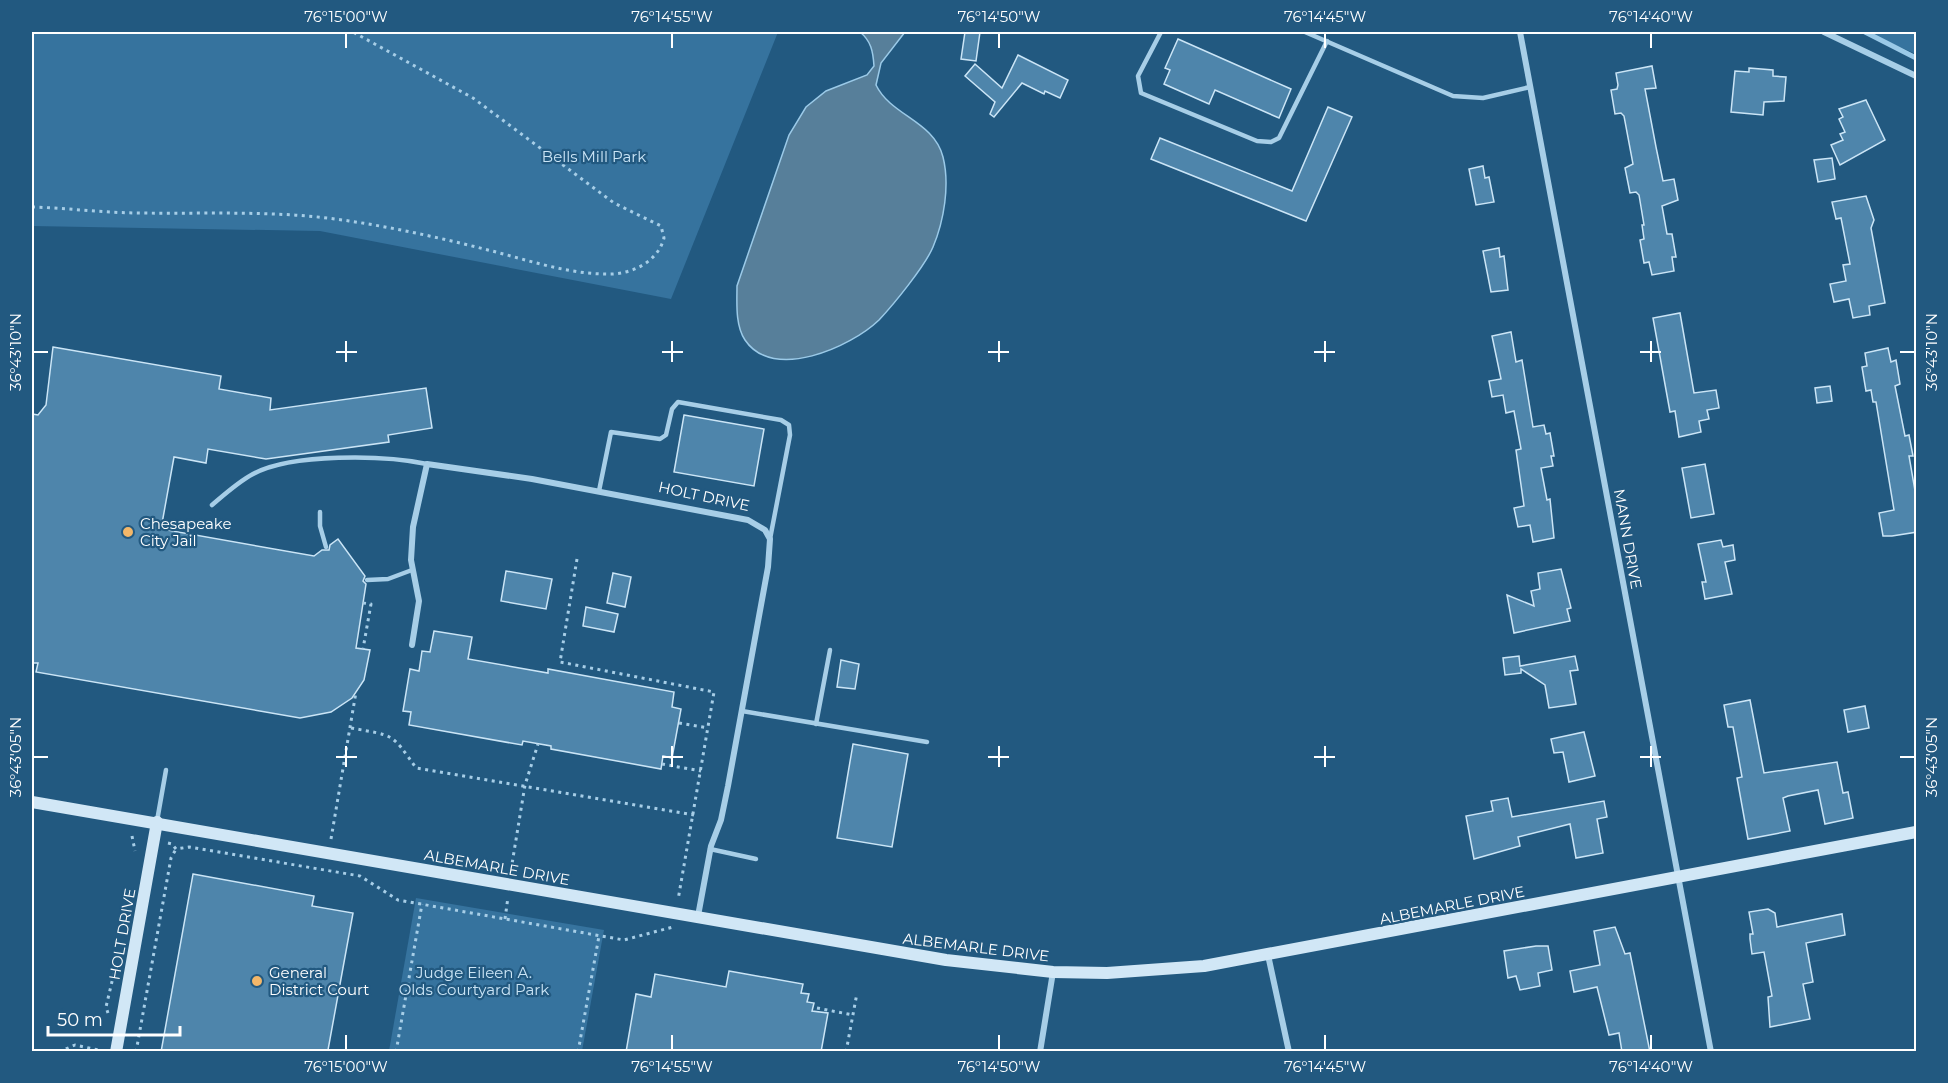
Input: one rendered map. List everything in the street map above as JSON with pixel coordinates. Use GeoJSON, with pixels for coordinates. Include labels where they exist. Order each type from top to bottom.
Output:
{"type":"FeatureCollection","features":[{"type":"Feature","properties":{"kind":"street","name":"MANN DRIVE"},"geometry":{"type":"LineString","coordinates":[[1520,32],[1711,1052]]}},
{"type":"Feature","properties":{"kind":"street"},"geometry":{"type":"LineString","coordinates":[[1824,32],[1917,76]]}},
{"type":"Feature","properties":{"kind":"street"},"geometry":{"type":"LineString","coordinates":[[412,645],[419,600],[412,570],[413,527],[427,464]]}},
{"type":"Feature","properties":{"kind":"street","name":"HOLT DRIVE"},"geometry":{"type":"LineString","coordinates":[[427,464],[599,491],[748,520],[765,530],[770,539]]}},
{"type":"Feature","properties":{"kind":"street"},"geometry":{"type":"LineString","coordinates":[[698,916],[710,849],[721,820],[742,711],[770,539]]}},
{"type":"Feature","properties":{"kind":"street","name":"ALBEMARLE DRIVE"},"geometry":{"type":"LineString","coordinates":[[32,802],[676,912],[904,954],[1053,972],[1161,970],[1268,955],[1917,832]]}},
{"type":"Feature","properties":{"kind":"street","name":"HOLT DRIVE"},"geometry":{"type":"LineString","coordinates":[[116,1052],[157,822]]}},
{"type":"Feature","properties":{"kind":"street"},"geometry":{"type":"LineString","coordinates":[[1268,955],[1289,1052]]}},
{"type":"Feature","properties":{"kind":"street"},"geometry":{"type":"LineString","coordinates":[[1040,1052],[1053,972]]}},
{"type":"Feature","properties":{"kind":"lane"},"geometry":{"type":"LineString","coordinates":[[1161,32],[1138,76],[1141,93],[1257,141],[1271,142],[1279,138],[1327,41]]}},
{"type":"Feature","properties":{"kind":"lane"},"geometry":{"type":"LineString","coordinates":[[1305,32],[1453,96],[1483,98],[1530,87]]}},
{"type":"Feature","properties":{"kind":"lane"},"geometry":{"type":"LineString","coordinates":[[599,491],[611,432],[660,439],[666,435],[672,409],[678,402],[781,420],[789,425],[790,435],[770,539]]}},
{"type":"Feature","properties":{"kind":"lane"},"geometry":{"type":"LineString","coordinates":[[212,505],[254,473],[279,464],[364,458],[400,459],[427,464]]}},
{"type":"Feature","properties":{"kind":"lane"},"geometry":{"type":"LineString","coordinates":[[320,512],[320,526],[326,547]]}},
{"type":"Feature","properties":{"kind":"lane"},"geometry":{"type":"LineString","coordinates":[[367,580],[388,579],[412,570]]}},
{"type":"Feature","properties":{"kind":"lane"},"geometry":{"type":"LineString","coordinates":[[816,724],[830,650]]}},
{"type":"Feature","properties":{"kind":"lane"},"geometry":{"type":"LineString","coordinates":[[742,711],[927,742]]}},
{"type":"Feature","properties":{"kind":"lane"},"geometry":{"type":"LineString","coordinates":[[157,822],[166,770]]}},
{"type":"Feature","properties":{"kind":"lane"},"geometry":{"type":"LineString","coordinates":[[710,849],[756,859]]}},
{"type":"Feature","properties":{"kind":"path"},"geometry":{"type":"LineString","coordinates":[[32,207],[137,213],[278,214],[322,217],[456,242],[564,270],[601,274],[631,270],[649,262],[657,253],[664,238],[661,226],[614,203],[467,94],[353,32]]}},
{"type":"Feature","properties":{"kind":"path"},"geometry":{"type":"LineString","coordinates":[[176,849],[189,847],[364,877],[398,900],[599,936],[624,940],[673,929],[695,815],[714,692],[560,662],[577,559]]}},
{"type":"Feature","properties":{"kind":"path"},"geometry":{"type":"LineString","coordinates":[[363,603],[371,604],[363,649]]}},
{"type":"Feature","properties":{"kind":"path"},"geometry":{"type":"LineString","coordinates":[[317,870],[328,852],[356,692]]}},
{"type":"Feature","properties":{"kind":"path"},"geometry":{"type":"LineString","coordinates":[[679,723],[708,728]]}},
{"type":"Feature","properties":{"kind":"path"},"geometry":{"type":"LineString","coordinates":[[351,728],[389,735],[396,740],[416,768],[695,815]]}},
{"type":"Feature","properties":{"kind":"path"},"geometry":{"type":"LineString","coordinates":[[505,919],[508,884],[525,785],[538,744]]}},
{"type":"Feature","properties":{"kind":"path"},"geometry":{"type":"LineString","coordinates":[[662,764],[701,771]]}},
{"type":"Feature","properties":{"kind":"path"},"geometry":{"type":"LineString","coordinates":[[123,832],[172,843],[176,849]]}},
{"type":"Feature","properties":{"kind":"path"},"geometry":{"type":"LineString","coordinates":[[136,1052],[171,858],[176,849]]}},
{"type":"Feature","properties":{"kind":"path"},"geometry":{"type":"LineString","coordinates":[[396,1052],[422,904]]}},
{"type":"Feature","properties":{"kind":"path"},"geometry":{"type":"LineString","coordinates":[[578,1052],[599,936]]}},
{"type":"Feature","properties":{"kind":"path"},"geometry":{"type":"LineString","coordinates":[[846,1052],[857,993]]}},
{"type":"Feature","properties":{"kind":"path"},"geometry":{"type":"LineString","coordinates":[[817,1008],[853,1015]]}},
{"type":"Feature","properties":{"kind":"path"},"geometry":{"type":"LineString","coordinates":[[59,1052],[75,1045],[104,1052]]}},
{"type":"Feature","properties":{"kind":"path"},"geometry":{"type":"LineString","coordinates":[[339,1052],[350,1052]]}},
{"type":"Feature","properties":{"kind":"green space","name":"Bells Mill Park"},"geometry":{"type":"Polygon","coordinates":[[[32,32],[778,32],[671,299],[320,231],[32,226],[32,32]]]}},
{"type":"Feature","properties":{"kind":"green space"},"geometry":{"type":"Polygon","coordinates":[[[1865,32],[1916,32],[1916,54],[1865,32]]]}},
{"type":"Feature","properties":{"kind":"green space","name":"Judge Eileen A. Olds Courtyard Park"},"geometry":{"type":"Polygon","coordinates":[[[416,898],[604,930],[582,1051],[389,1051],[416,898]]]}},
{"type":"Feature","properties":{"kind":"shaded area"},"geometry":{"type":"Polygon","coordinates":[[[860,32],[905,32],[881,63],[876,85],[883,96],[931,135],[938,145],[943,157],[946,179],[945,203],[940,226],[929,255],[901,295],[879,320],[832,349],[812,356],[792,359],[774,358],[758,352],[745,340],[737,313],[737,286],[789,135],[806,107],[826,91],[867,75],[874,66],[871,47],[860,32]]]}},
{"type":"Feature","properties":{"kind":"building"},"geometry":{"type":"Polygon","coordinates":[[[965,32],[980,32],[976,61],[961,59],[965,32]]]}},
{"type":"Feature","properties":{"kind":"building"},"geometry":{"type":"Polygon","coordinates":[[[1178,39],[1291,89],[1279,118],[1215,90],[1209,104],[1164,84],[1170,70],[1165,68],[1178,39]]]}},
{"type":"Feature","properties":{"kind":"building"},"geometry":{"type":"Polygon","coordinates":[[[1018,55],[1068,80],[1060,98],[1045,91],[1044,94],[1022,83],[994,117],[990,114],[995,102],[965,76],[975,64],[1002,88],[1018,55]]]}},
{"type":"Feature","properties":{"kind":"building"},"geometry":{"type":"Polygon","coordinates":[[[1652,66],[1656,88],[1645,89],[1656,147],[1663,181],[1674,179],[1678,200],[1662,206],[1667,234],[1672,234],[1676,257],[1672,257],[1674,271],[1652,275],[1649,262],[1644,263],[1640,240],[1644,239],[1642,225],[1644,225],[1639,195],[1636,192],[1630,193],[1625,168],[1633,164],[1624,116],[1621,113],[1615,114],[1611,90],[1617,89],[1616,73],[1652,66]]]}},
{"type":"Feature","properties":{"kind":"building"},"geometry":{"type":"Polygon","coordinates":[[[1749,68],[1773,70],[1773,76],[1786,77],[1784,101],[1764,102],[1763,115],[1731,112],[1735,71],[1749,72],[1749,68]]]}},
{"type":"Feature","properties":{"kind":"building"},"geometry":{"type":"Polygon","coordinates":[[[1866,100],[1885,140],[1840,165],[1831,145],[1843,140],[1840,134],[1845,132],[1839,119],[1843,117],[1839,109],[1866,100]]]}},
{"type":"Feature","properties":{"kind":"building"},"geometry":{"type":"Polygon","coordinates":[[[1328,107],[1352,117],[1306,221],[1151,159],[1160,138],[1292,191],[1328,107]]]}},
{"type":"Feature","properties":{"kind":"building"},"geometry":{"type":"Polygon","coordinates":[[[1832,158],[1835,179],[1818,182],[1814,160],[1832,158]]]}},
{"type":"Feature","properties":{"kind":"building"},"geometry":{"type":"Polygon","coordinates":[[[1483,166],[1485,178],[1489,177],[1494,202],[1476,205],[1469,169],[1483,166]]]}},
{"type":"Feature","properties":{"kind":"building"},"geometry":{"type":"Polygon","coordinates":[[[1866,196],[1874,220],[1871,228],[1885,303],[1869,306],[1870,315],[1853,318],[1849,299],[1834,302],[1830,284],[1846,281],[1843,265],[1850,264],[1841,218],[1836,219],[1832,202],[1866,196]]]}},
{"type":"Feature","properties":{"kind":"building"},"geometry":{"type":"Polygon","coordinates":[[[1499,248],[1500,257],[1504,256],[1508,290],[1491,292],[1483,251],[1499,248]]]}},
{"type":"Feature","properties":{"kind":"building"},"geometry":{"type":"Polygon","coordinates":[[[1680,313],[1694,393],[1716,390],[1719,408],[1707,410],[1709,419],[1699,421],[1701,432],[1679,437],[1675,411],[1670,412],[1653,318],[1680,313]]]}},
{"type":"Feature","properties":{"kind":"building"},"geometry":{"type":"Polygon","coordinates":[[[1511,332],[1516,362],[1522,360],[1533,427],[1544,425],[1546,434],[1550,433],[1554,456],[1551,456],[1553,466],[1541,468],[1547,500],[1550,499],[1554,538],[1533,542],[1530,525],[1518,527],[1514,508],[1524,506],[1516,450],[1521,449],[1514,411],[1506,413],[1503,395],[1492,397],[1489,381],[1501,379],[1492,336],[1511,332]]]}},
{"type":"Feature","properties":{"kind":"building","name":"Chesapeake City Jail"},"geometry":{"type":"Polygon","coordinates":[[[53,347],[221,376],[219,389],[271,398],[270,410],[426,388],[432,428],[388,435],[389,442],[266,459],[208,449],[206,463],[174,457],[161,529],[314,556],[322,550],[329,550],[330,545],[338,539],[365,576],[363,581],[366,584],[356,648],[370,650],[364,680],[352,698],[331,712],[300,718],[36,672],[38,663],[32,663],[32,414],[38,415],[46,405],[53,347]]]}},
{"type":"Feature","properties":{"kind":"building"},"geometry":{"type":"Polygon","coordinates":[[[1888,348],[1891,362],[1896,360],[1900,384],[1895,386],[1905,436],[1909,435],[1913,456],[1909,456],[1917,502],[1917,532],[1883,536],[1879,513],[1894,510],[1876,402],[1873,402],[1871,390],[1866,391],[1862,367],[1867,366],[1865,353],[1888,348]]]}},
{"type":"Feature","properties":{"kind":"building"},"geometry":{"type":"Polygon","coordinates":[[[1830,386],[1832,401],[1817,403],[1815,388],[1830,386]]]}},
{"type":"Feature","properties":{"kind":"building"},"geometry":{"type":"Polygon","coordinates":[[[684,415],[764,429],[754,486],[674,472],[684,415]]]}},
{"type":"Feature","properties":{"kind":"building"},"geometry":{"type":"Polygon","coordinates":[[[1705,464],[1714,514],[1691,518],[1682,468],[1705,464]]]}},
{"type":"Feature","properties":{"kind":"building"},"geometry":{"type":"Polygon","coordinates":[[[1721,540],[1723,547],[1733,545],[1735,560],[1725,562],[1732,594],[1705,599],[1702,582],[1706,582],[1698,544],[1721,540]]]}},
{"type":"Feature","properties":{"kind":"building"},"geometry":{"type":"Polygon","coordinates":[[[1561,569],[1571,608],[1567,609],[1570,621],[1514,633],[1507,595],[1534,606],[1531,591],[1540,589],[1538,573],[1561,569]]]}},
{"type":"Feature","properties":{"kind":"building"},"geometry":{"type":"Polygon","coordinates":[[[506,571],[552,579],[546,609],[501,601],[506,571]]]}},
{"type":"Feature","properties":{"kind":"building"},"geometry":{"type":"Polygon","coordinates":[[[613,573],[631,577],[625,607],[607,603],[613,573]]]}},
{"type":"Feature","properties":{"kind":"building"},"geometry":{"type":"Polygon","coordinates":[[[586,607],[618,614],[614,632],[583,626],[586,607]]]}},
{"type":"Feature","properties":{"kind":"building"},"geometry":{"type":"Polygon","coordinates":[[[434,631],[472,637],[468,659],[548,673],[548,669],[674,692],[672,707],[681,709],[672,758],[663,756],[661,769],[551,749],[551,746],[523,741],[522,745],[409,725],[411,712],[403,711],[410,669],[419,671],[422,651],[430,652],[434,631]]]}},
{"type":"Feature","properties":{"kind":"building"},"geometry":{"type":"Polygon","coordinates":[[[1519,656],[1520,666],[1575,656],[1578,670],[1570,671],[1576,704],[1549,708],[1545,685],[1521,669],[1521,673],[1505,675],[1503,658],[1519,656]]]}},
{"type":"Feature","properties":{"kind":"building"},"geometry":{"type":"Polygon","coordinates":[[[841,660],[859,664],[855,689],[837,687],[841,660]]]}},
{"type":"Feature","properties":{"kind":"building"},"geometry":{"type":"Polygon","coordinates":[[[1750,700],[1764,773],[1837,762],[1843,793],[1848,792],[1853,818],[1825,824],[1818,790],[1788,796],[1783,798],[1790,831],[1748,839],[1737,778],[1742,777],[1733,727],[1728,727],[1724,705],[1750,700]]]}},
{"type":"Feature","properties":{"kind":"building"},"geometry":{"type":"Polygon","coordinates":[[[1865,706],[1869,728],[1848,732],[1844,710],[1865,706]]]}},
{"type":"Feature","properties":{"kind":"building"},"geometry":{"type":"Polygon","coordinates":[[[1584,732],[1595,776],[1569,782],[1563,752],[1554,753],[1551,739],[1584,732]]]}},
{"type":"Feature","properties":{"kind":"building"},"geometry":{"type":"Polygon","coordinates":[[[853,744],[908,754],[892,847],[837,838],[853,744]]]}},
{"type":"Feature","properties":{"kind":"building"},"geometry":{"type":"Polygon","coordinates":[[[1508,798],[1512,817],[1604,801],[1607,817],[1597,819],[1603,853],[1576,858],[1570,824],[1518,837],[1520,846],[1474,859],[1466,816],[1493,811],[1491,801],[1508,798]]]}},
{"type":"Feature","properties":{"kind":"building","name":"General District Court"},"geometry":{"type":"Polygon","coordinates":[[[193,874],[314,896],[312,906],[353,913],[328,1050],[161,1052],[193,874]]]}},
{"type":"Feature","properties":{"kind":"building"},"geometry":{"type":"Polygon","coordinates":[[[1768,909],[1775,913],[1777,927],[1842,914],[1845,935],[1806,943],[1813,982],[1803,984],[1810,1019],[1770,1027],[1768,997],[1772,996],[1764,952],[1752,954],[1750,934],[1753,934],[1749,912],[1768,909]]]}},
{"type":"Feature","properties":{"kind":"building"},"geometry":{"type":"Polygon","coordinates":[[[1615,927],[1625,954],[1630,953],[1650,1052],[1622,1052],[1619,1033],[1609,1035],[1597,987],[1574,992],[1570,971],[1600,965],[1594,931],[1615,927]]]}},
{"type":"Feature","properties":{"kind":"building"},"geometry":{"type":"Polygon","coordinates":[[[1548,946],[1552,970],[1538,973],[1540,986],[1520,990],[1516,976],[1508,978],[1504,951],[1548,946]]]}},
{"type":"Feature","properties":{"kind":"building"},"geometry":{"type":"Polygon","coordinates":[[[729,971],[803,984],[801,993],[809,994],[807,1002],[814,1003],[812,1011],[828,1013],[821,1052],[626,1052],[636,994],[651,997],[655,974],[726,987],[729,971]]]}},
{"type":"Feature","properties":{"kind":"waterway"},"geometry":{"type":"LineString","coordinates":[[1865,32],[1916,58]]}},
{"type":"Feature","properties":{"kind":"place","name":"Chesapeake City Jail"},"geometry":{"type":"Point","coordinates":[128,532]}},
{"type":"Feature","properties":{"kind":"place","name":"General District Court"},"geometry":{"type":"Point","coordinates":[257,981]}}]}
